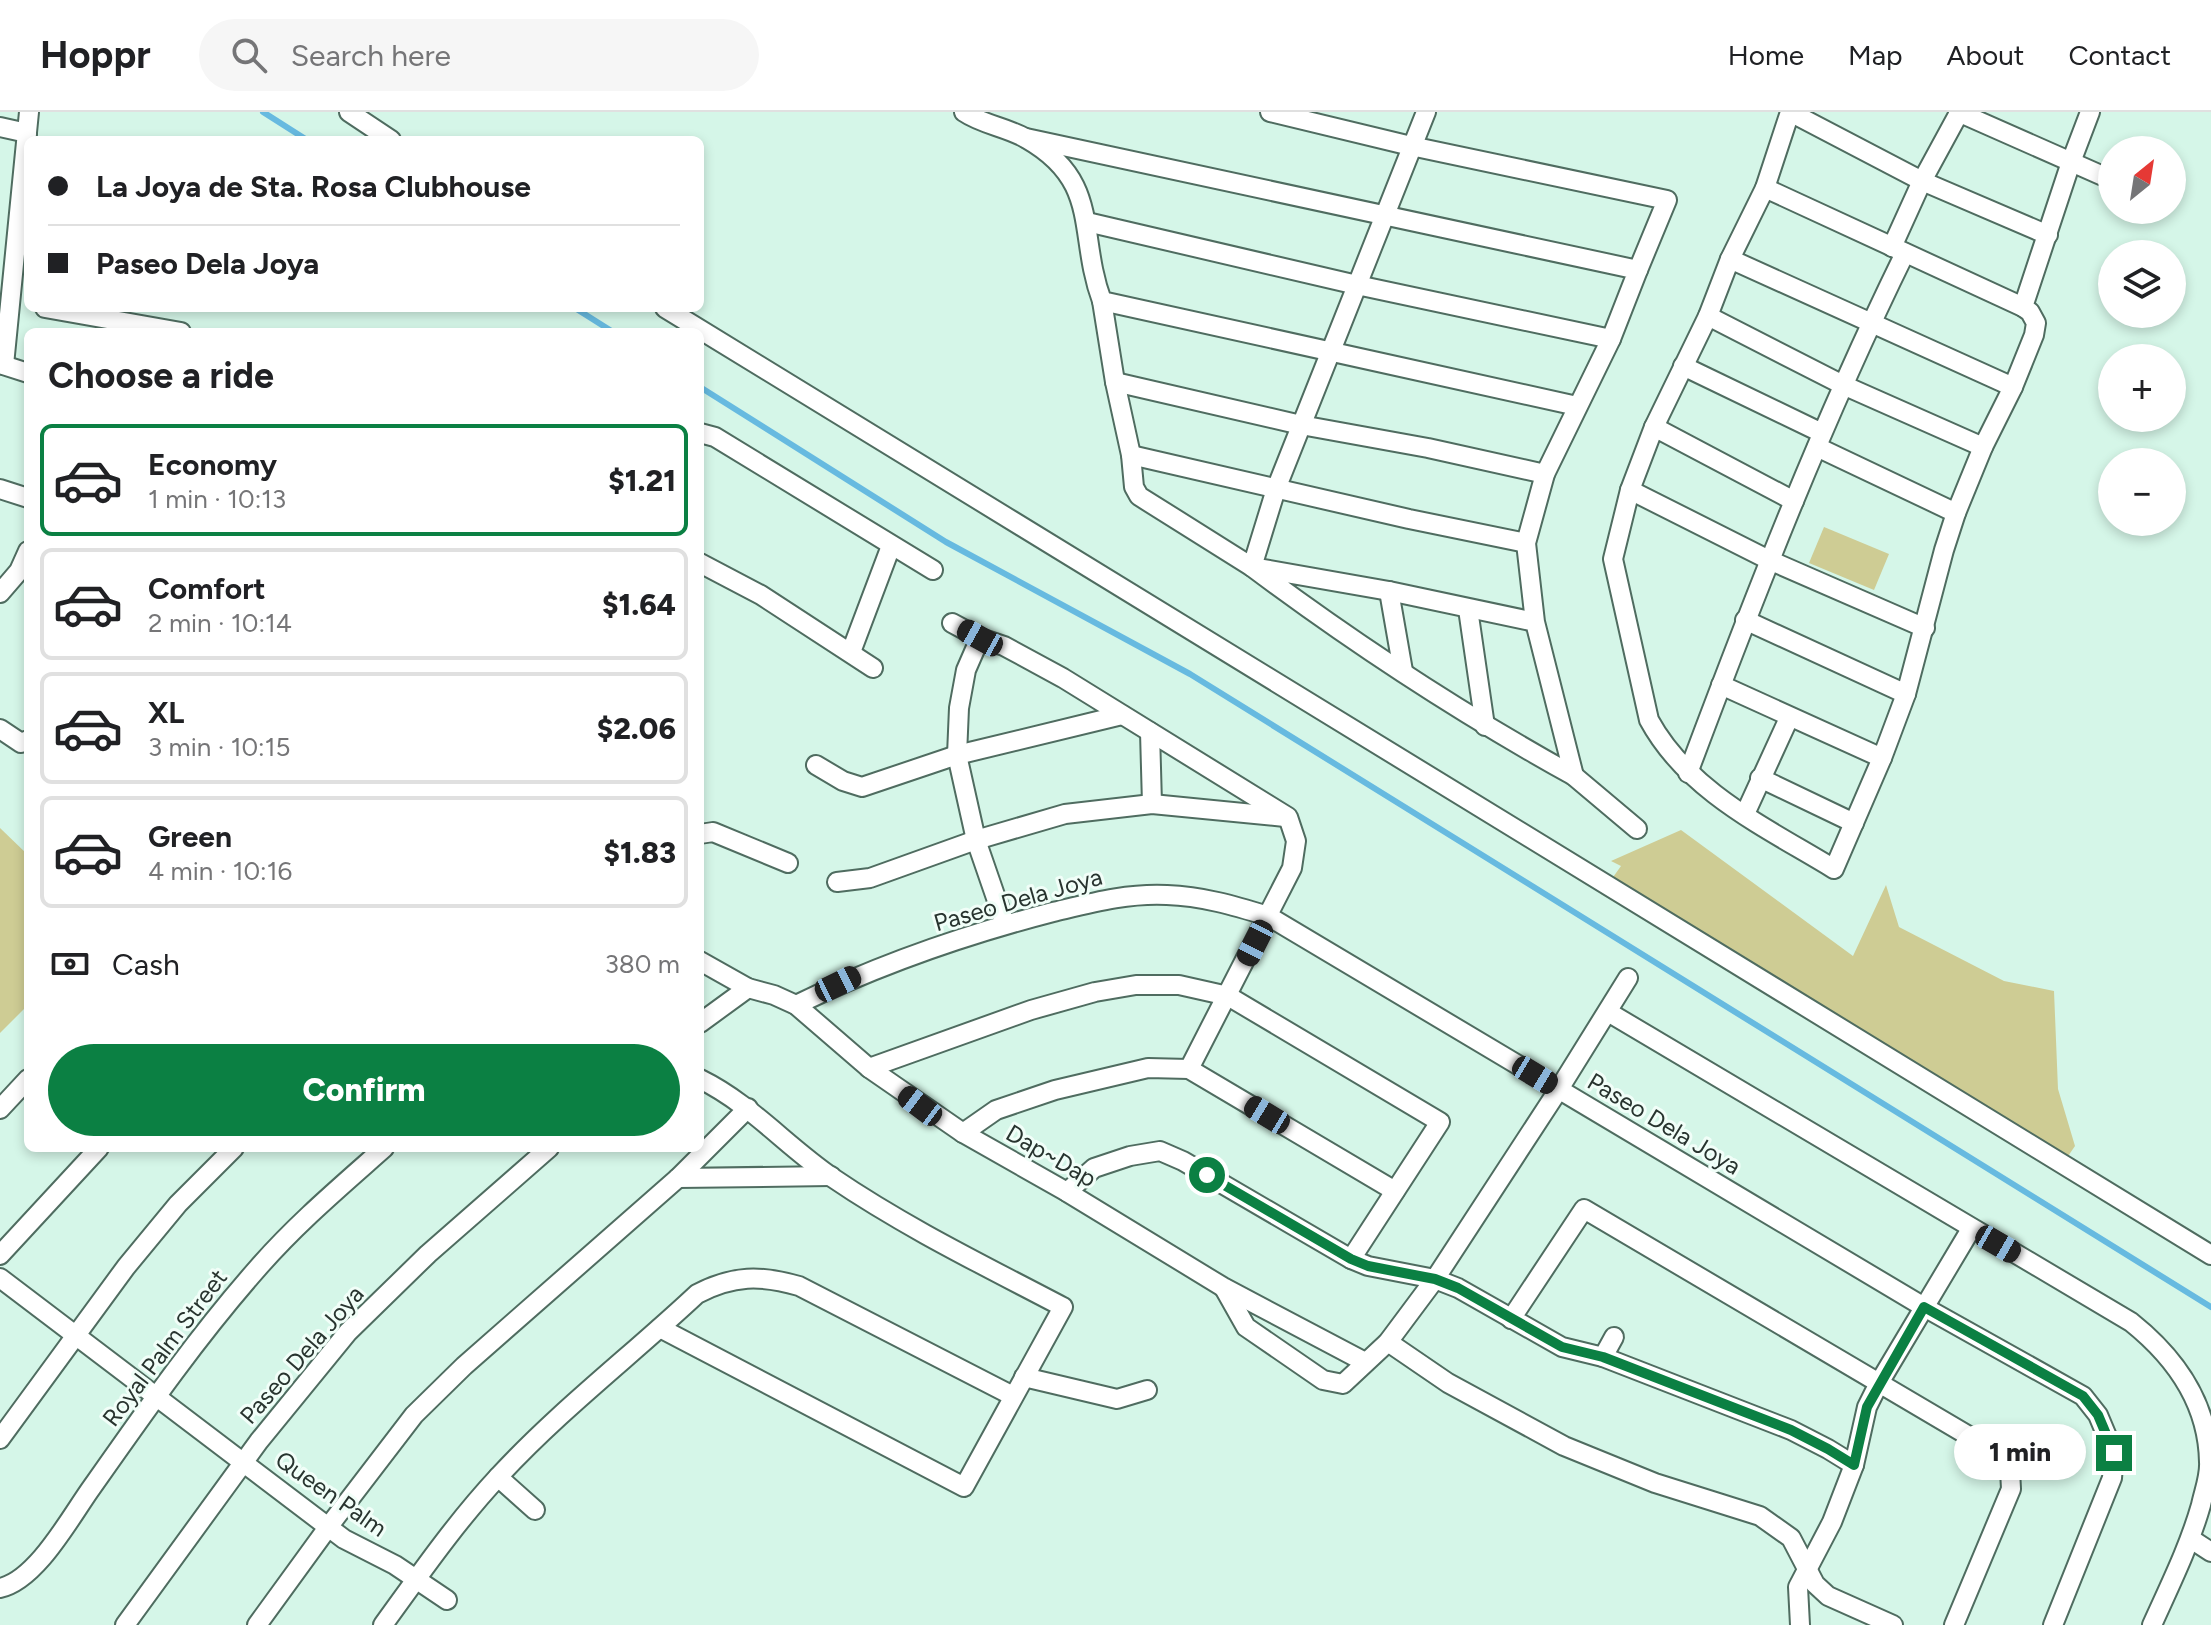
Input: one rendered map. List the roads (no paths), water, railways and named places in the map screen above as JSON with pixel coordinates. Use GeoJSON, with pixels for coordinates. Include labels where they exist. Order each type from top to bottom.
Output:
{"type":"FeatureCollection","features":[{"type":"Feature","properties":{"kind":"street"},"geometry":{"type":"LineString","coordinates":[[27,136],[29,112]]}},
{"type":"Feature","properties":{"kind":"street"},"geometry":{"type":"LineString","coordinates":[[349,112],[385,136]]}},
{"type":"Feature","properties":{"kind":"street"},"geometry":{"type":"LineString","coordinates":[[964,112],[1026,138],[1638,270]]}},
{"type":"Feature","properties":{"kind":"street"},"geometry":{"type":"LineString","coordinates":[[1270,112],[1411,146],[1667,200],[1611,339],[1545,474],[1526,543],[1535,622],[1574,776]]}},
{"type":"Feature","properties":{"kind":"street"},"geometry":{"type":"LineString","coordinates":[[1252,567],[1276,489],[1426,112]]}},
{"type":"Feature","properties":{"kind":"street"},"geometry":{"type":"LineString","coordinates":[[1765,188],[2023,307],[2036,323],[2013,387],[1983,447],[1956,513],[1906,694],[1834,869],[1745,814],[1688,773],[1661,742],[1649,720],[1613,559],[1630,490],[1654,427],[1765,188],[1790,112],[1922,181],[2048,235]]}},
{"type":"Feature","properties":{"kind":"street"},"geometry":{"type":"LineString","coordinates":[[1688,773],[1769,560],[1870,323],[1922,181],[1958,112],[2098,174]]}},
{"type":"Feature","properties":{"kind":"street"},"geometry":{"type":"LineString","coordinates":[[2023,307],[2090,112]]}},
{"type":"Feature","properties":{"kind":"street"},"geometry":{"type":"LineString","coordinates":[[0,127],[27,133]]}},
{"type":"Feature","properties":{"kind":"street"},"geometry":{"type":"LineString","coordinates":[[1026,138],[1064,167],[1078,188],[1131,455],[1134,487],[1139,496],[1252,567],[1342,634],[1485,726],[1574,776],[1637,829]]}},
{"type":"Feature","properties":{"kind":"street"},"geometry":{"type":"LineString","coordinates":[[24,169],[13,300],[2,364],[24,372]]}},
{"type":"Feature","properties":{"kind":"street"},"geometry":{"type":"LineString","coordinates":[[1087,222],[1357,285],[1611,339]]}},
{"type":"Feature","properties":{"kind":"street"},"geometry":{"type":"LineString","coordinates":[[1730,259],[2013,387]]}},
{"type":"Feature","properties":{"kind":"street"},"geometry":{"type":"LineString","coordinates":[[1102,301],[1577,406]]}},
{"type":"Feature","properties":{"kind":"street"},"geometry":{"type":"LineString","coordinates":[[68,312],[158,328]]}},
{"type":"Feature","properties":{"kind":"street"},"geometry":{"type":"LineString","coordinates":[[672,312],[698,328]]}},
{"type":"Feature","properties":{"kind":"street"},"geometry":{"type":"LineString","coordinates":[[1708,316],[1843,385],[1983,447]]}},
{"type":"Feature","properties":{"kind":"street"},"geometry":{"type":"LineString","coordinates":[[704,332],[2211,1255]]}},
{"type":"Feature","properties":{"kind":"street"},"geometry":{"type":"LineString","coordinates":[[1683,366],[1956,513]]}},
{"type":"Feature","properties":{"kind":"street"},"geometry":{"type":"LineString","coordinates":[[1115,382],[1301,425],[1428,448],[1545,474]]}},
{"type":"Feature","properties":{"kind":"street"},"geometry":{"type":"LineString","coordinates":[[1654,427],[1794,501]]}},
{"type":"Feature","properties":{"kind":"street"},"geometry":{"type":"LineString","coordinates":[[704,434],[715,437],[838,510],[933,570]]}},
{"type":"Feature","properties":{"kind":"street"},"geometry":{"type":"LineString","coordinates":[[1131,455],[1526,543]]}},
{"type":"Feature","properties":{"kind":"street"},"geometry":{"type":"LineString","coordinates":[[0,489],[24,497]]}},
{"type":"Feature","properties":{"kind":"street"},"geometry":{"type":"LineString","coordinates":[[1630,490],[1769,560],[1925,628]]}},
{"type":"Feature","properties":{"kind":"street"},"geometry":{"type":"LineString","coordinates":[[851,652],[891,546]]}},
{"type":"Feature","properties":{"kind":"street"},"geometry":{"type":"LineString","coordinates":[[0,593],[19,571],[24,560]]}},
{"type":"Feature","properties":{"kind":"street"},"geometry":{"type":"LineString","coordinates":[[704,565],[761,595],[873,668]]}},
{"type":"Feature","properties":{"kind":"street"},"geometry":{"type":"LineString","coordinates":[[1252,567],[1389,591],[1535,622]]}},
{"type":"Feature","properties":{"kind":"street"},"geometry":{"type":"LineString","coordinates":[[1389,591],[1403,671]]}},
{"type":"Feature","properties":{"kind":"street"},"geometry":{"type":"LineString","coordinates":[[1468,609],[1485,726]]}},
{"type":"Feature","properties":{"kind":"street"},"geometry":{"type":"LineString","coordinates":[[1745,620],[1906,694]]}},
{"type":"Feature","properties":{"kind":"street"},"geometry":{"type":"LineString","coordinates":[[952,623],[1004,646],[1063,678],[1288,817],[1296,841],[1292,868],[1189,1069]]}},
{"type":"Feature","properties":{"kind":"street"},"geometry":{"type":"LineString","coordinates":[[980,638],[966,670],[961,695],[957,755],[976,840],[1005,924]]}},
{"type":"Feature","properties":{"kind":"street"},"geometry":{"type":"LineString","coordinates":[[1721,685],[1882,758]]}},
{"type":"Feature","properties":{"kind":"street"},"geometry":{"type":"LineString","coordinates":[[816,765],[843,781],[862,787],[957,755],[1122,715]]}},
{"type":"Feature","properties":{"kind":"street"},"geometry":{"type":"LineString","coordinates":[[1745,814],[1789,718]]}},
{"type":"Feature","properties":{"kind":"street"},"geometry":{"type":"LineString","coordinates":[[0,729],[21,743],[24,742]]}},
{"type":"Feature","properties":{"kind":"street"},"geometry":{"type":"LineString","coordinates":[[1150,732],[1152,804]]}},
{"type":"Feature","properties":{"kind":"street"},"geometry":{"type":"LineString","coordinates":[[1760,778],[1854,823]]}},
{"type":"Feature","properties":{"kind":"street"},"geometry":{"type":"LineString","coordinates":[[837,882],[870,878],[976,840],[1065,814],[1152,804],[1288,817]]}},
{"type":"Feature","properties":{"kind":"street"},"geometry":{"type":"LineString","coordinates":[[704,833],[713,832],[788,863]]}},
{"type":"Feature","properties":{"kind":"street","name":"Paseo Dela Joya"},"geometry":{"type":"LineString","coordinates":[[796,1005],[860,974],[1005,924],[1120,895],[1208,899],[1268,916],[1924,1307],[2083,1396],[2098,1415],[2114,1453],[2112,1478],[2053,1625]]}},
{"type":"Feature","properties":{"kind":"street","name":"Dap~Dap"},"geometry":{"type":"LineString","coordinates":[[704,963],[748,988],[796,1005],[869,1068],[963,1133],[1223,1287],[1365,1362]]}},
{"type":"Feature","properties":{"kind":"street"},"geometry":{"type":"LineString","coordinates":[[1223,1287],[1246,1327],[1323,1380],[1343,1384],[1356,1375],[1365,1362],[1388,1342],[1435,1279],[1628,978]]}},
{"type":"Feature","properties":{"kind":"street"},"geometry":{"type":"LineString","coordinates":[[869,1068],[1031,1010],[1095,992],[1136,985],[1179,985],[1228,996],[1440,1122],[1351,1259]]}},
{"type":"Feature","properties":{"kind":"street"},"geometry":{"type":"LineString","coordinates":[[704,1020],[748,988]]}},
{"type":"Feature","properties":{"kind":"street"},"geometry":{"type":"LineString","coordinates":[[1608,1012],[2131,1322],[2155,1340],[2206,1405],[2209,1463],[2207,1483],[2191,1539],[2152,1625]]}},
{"type":"Feature","properties":{"kind":"street"},"geometry":{"type":"LineString","coordinates":[[963,1133],[996,1110],[1055,1090],[1148,1068],[1189,1069],[1395,1191]]}},
{"type":"Feature","properties":{"kind":"street"},"geometry":{"type":"LineString","coordinates":[[660,1328],[964,1487],[1063,1307],[919,1232],[831,1176],[731,1095],[704,1081]]}},
{"type":"Feature","properties":{"kind":"street"},"geometry":{"type":"LineString","coordinates":[[0,1109],[24,1083]]}},
{"type":"Feature","properties":{"kind":"street"},"geometry":{"type":"LineString","coordinates":[[257,1625],[414,1415],[678,1178],[748,1108]]}},
{"type":"Feature","properties":{"kind":"street"},"geometry":{"type":"LineString","coordinates":[[1067,1192],[1094,1168],[1130,1156],[1160,1151],[1183,1161],[1351,1259],[1368,1266],[1435,1279],[1458,1288],[1562,1347],[1603,1357],[1791,1430],[1854,1465]]}},
{"type":"Feature","properties":{"kind":"street"},"geometry":{"type":"LineString","coordinates":[[0,1255],[95,1152]]}},
{"type":"Feature","properties":{"kind":"street"},"geometry":{"type":"LineString","coordinates":[[0,1439],[74,1335],[178,1204],[230,1152]]}},
{"type":"Feature","properties":{"kind":"street","name":"Royal Palm Street"},"geometry":{"type":"LineString","coordinates":[[0,1588],[24,1576],[48,1548],[156,1395],[257,1269],[318,1207],[380,1152]]}},
{"type":"Feature","properties":{"kind":"street","name":"Paseo Dela Joya"},"geometry":{"type":"LineString","coordinates":[[125,1625],[244,1460],[348,1332],[428,1254],[544,1152]]}},
{"type":"Feature","properties":{"kind":"street"},"geometry":{"type":"LineString","coordinates":[[678,1178],[831,1176]]}},
{"type":"Feature","properties":{"kind":"street"},"geometry":{"type":"LineString","coordinates":[[1511,1319],[1584,1209],[1996,1452],[2010,1470],[2011,1489],[1954,1625]]}},
{"type":"Feature","properties":{"kind":"street"},"geometry":{"type":"LineString","coordinates":[[1800,1625],[1798,1587],[1832,1522],[1854,1465],[1867,1407],[1971,1229]]}},
{"type":"Feature","properties":{"kind":"street"},"geometry":{"type":"LineString","coordinates":[[383,1625],[452,1531],[532,1442],[697,1294],[720,1282],[769,1277],[799,1286],[1013,1396]]}},
{"type":"Feature","properties":{"kind":"street","name":"Queen Palm"},"geometry":{"type":"LineString","coordinates":[[0,1278],[244,1460],[344,1539],[417,1579],[447,1600]]}},
{"type":"Feature","properties":{"kind":"street"},"geometry":{"type":"LineString","coordinates":[[1603,1357],[1614,1337]]}},
{"type":"Feature","properties":{"kind":"street"},"geometry":{"type":"LineString","coordinates":[[1388,1342],[1448,1383],[1564,1446],[1655,1483],[1760,1516],[1791,1538],[1815,1584],[1828,1596],[1893,1625]]}},
{"type":"Feature","properties":{"kind":"street"},"geometry":{"type":"LineString","coordinates":[[1024,1377],[1117,1399],[1147,1390]]}},
{"type":"Feature","properties":{"kind":"street"},"geometry":{"type":"LineString","coordinates":[[498,1477],[535,1510]]}},
{"type":"Feature","properties":{"kind":"street"},"geometry":{"type":"LineString","coordinates":[[2191,1539],[2211,1552]]}},
{"type":"Feature","properties":{"kind":"waterway"},"geometry":{"type":"LineString","coordinates":[[263,112],[301,136]]}},
{"type":"Feature","properties":{"kind":"waterway"},"geometry":{"type":"LineString","coordinates":[[581,312],[607,328]]}},
{"type":"Feature","properties":{"kind":"waterway"},"geometry":{"type":"LineString","coordinates":[[704,390],[946,542],[1190,674],[2211,1307]]}}]}
